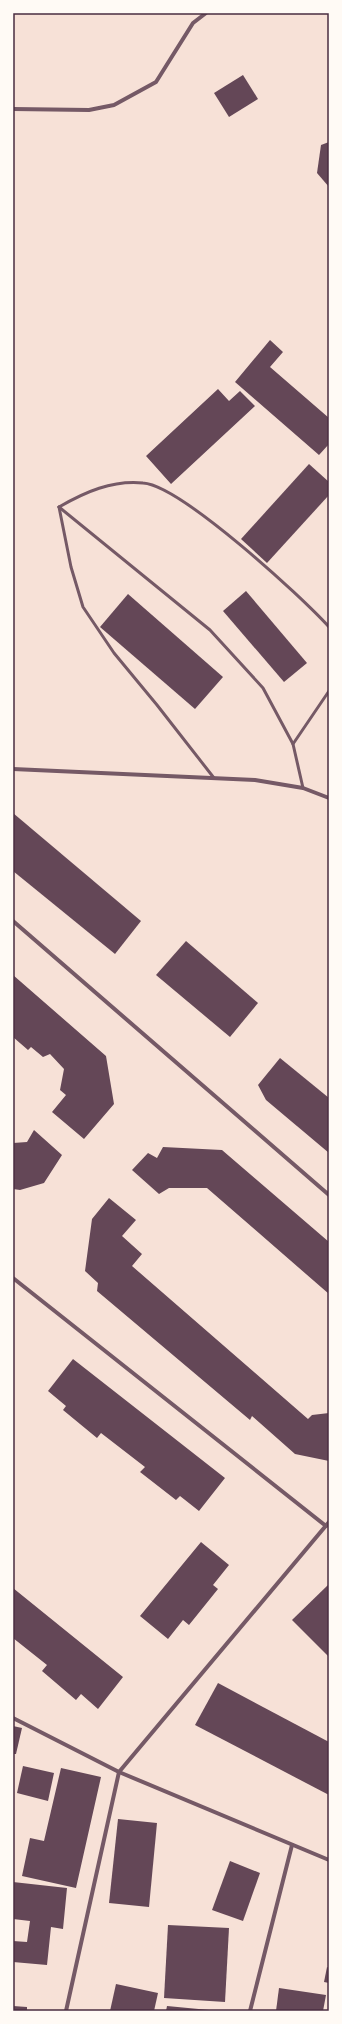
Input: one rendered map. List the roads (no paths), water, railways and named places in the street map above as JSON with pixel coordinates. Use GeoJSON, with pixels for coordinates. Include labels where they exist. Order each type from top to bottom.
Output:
{"type":"FeatureCollection","features":[{"type":"Feature","properties":{"kind":"street"},"geometry":{"type":"LineString","coordinates":[[13,109],[89,110],[114,105],[156,82],[193,23],[206,13]]}},
{"type":"Feature","properties":{"kind":"street"},"geometry":{"type":"LineString","coordinates":[[13,769],[255,780],[304,788],[329,798]]}},
{"type":"Feature","properties":{"kind":"street"},"geometry":{"type":"LineString","coordinates":[[13,921],[329,1195]]}},
{"type":"Feature","properties":{"kind":"street"},"geometry":{"type":"LineString","coordinates":[[13,1278],[327,1524],[119,1772],[66,2011]]}},
{"type":"Feature","properties":{"kind":"street"},"geometry":{"type":"LineString","coordinates":[[13,1718],[119,1772],[329,1860]]}},
{"type":"Feature","properties":{"kind":"street"},"geometry":{"type":"LineString","coordinates":[[250,2011],[292,1845]]}},
{"type":"Feature","properties":{"kind":"lane"},"geometry":{"type":"LineString","coordinates":[[60,507],[81,495],[118,484],[144,483],[163,489],[211,522],[310,606],[329,627]]}},
{"type":"Feature","properties":{"kind":"lane"},"geometry":{"type":"LineString","coordinates":[[60,507],[210,630],[263,688],[293,744],[304,788]]}},
{"type":"Feature","properties":{"kind":"lane"},"geometry":{"type":"LineString","coordinates":[[60,507],[71,567],[84,607],[114,654],[157,705],[214,778]]}},
{"type":"Feature","properties":{"kind":"lane"},"geometry":{"type":"LineString","coordinates":[[293,744],[329,691]]}}]}
